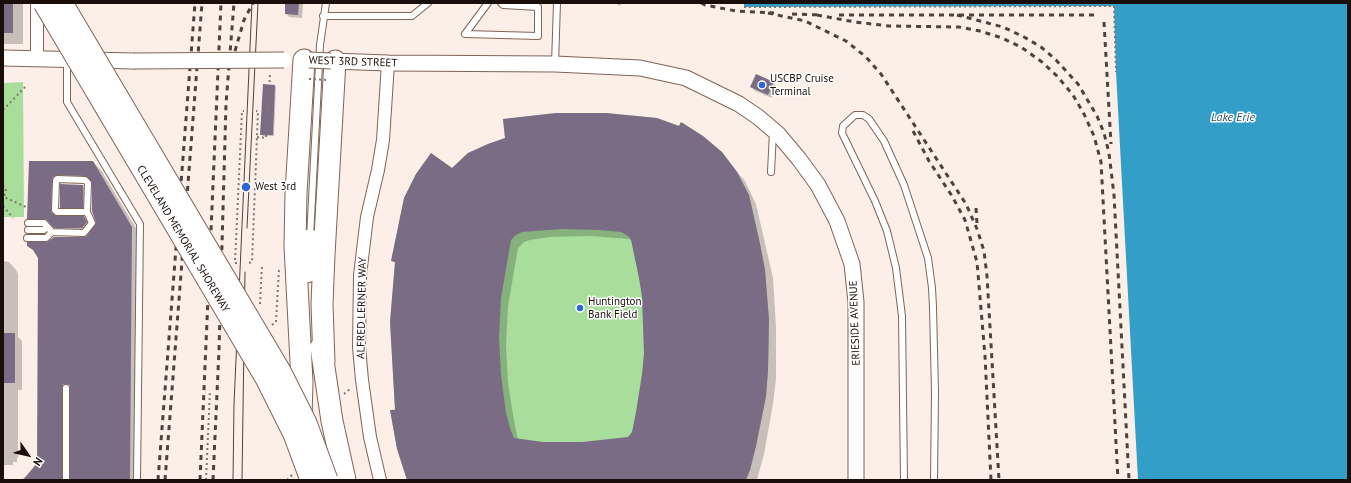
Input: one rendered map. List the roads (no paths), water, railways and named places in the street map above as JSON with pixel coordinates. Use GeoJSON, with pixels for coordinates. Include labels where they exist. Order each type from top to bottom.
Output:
{"type":"FeatureCollection","features":[{"type":"Feature","properties":{"kind":"highway","name":"CLEVELAND MEMORIAL SHOREWAY"},"geometry":{"type":"LineString","coordinates":[[44,3],[267,380],[294,434],[302,478]]}},
{"type":"Feature","properties":{"kind":"highway","name":"CLEVELAND MEMORIAL SHOREWAY"},"geometry":{"type":"LineString","coordinates":[[62,3],[280,372],[306,423],[327,480]]}},
{"type":"Feature","properties":{"kind":"highway"},"geometry":{"type":"LineString","coordinates":[[302,65],[295,246],[302,382],[302,478]]}},
{"type":"Feature","properties":{"kind":"highway"},"geometry":{"type":"LineString","coordinates":[[324,362],[322,304],[331,67]]}},
{"type":"Feature","properties":{"kind":"highway"},"geometry":{"type":"LineString","coordinates":[[302,382],[306,339],[307,278],[310,240]]}},
{"type":"Feature","properties":{"kind":"highway"},"geometry":{"type":"LineString","coordinates":[[310,240],[315,304],[332,421],[345,480]]}},
{"type":"Feature","properties":{"kind":"street"},"geometry":{"type":"LineString","coordinates":[[37,3],[37,58]]}},
{"type":"Feature","properties":{"kind":"street","name":"WEST 3RD STREET"},"geometry":{"type":"LineString","coordinates":[[3,58],[302,65],[331,67],[388,64],[555,64],[640,68],[686,78],[701,84]]}},
{"type":"Feature","properties":{"kind":"street","name":"ALFRED LERNER WAY"},"geometry":{"type":"LineString","coordinates":[[380,480],[370,437],[362,380],[359,347],[360,275],[367,218],[384,140],[388,64]]}},
{"type":"Feature","properties":{"kind":"street","name":"ERIESIDE AVENUE"},"geometry":{"type":"LineString","coordinates":[[701,84],[739,104],[758,117],[773,130],[818,185],[837,221],[852,264],[856,302],[856,480]]}},
{"type":"Feature","properties":{"kind":"lane"},"geometry":{"type":"LineString","coordinates":[[310,240],[320,45],[326,3]]}},
{"type":"Feature","properties":{"kind":"lane"},"geometry":{"type":"LineString","coordinates":[[323,16],[412,16],[428,3]]}},
{"type":"Feature","properties":{"kind":"lane"},"geometry":{"type":"LineString","coordinates":[[488,3],[465,34],[538,36],[538,7],[503,5],[501,3]]}},
{"type":"Feature","properties":{"kind":"lane"},"geometry":{"type":"LineString","coordinates":[[555,64],[557,3]]}},
{"type":"Feature","properties":{"kind":"lane"},"geometry":{"type":"LineString","coordinates":[[67,59],[67,102],[140,224],[137,480]]}},
{"type":"Feature","properties":{"kind":"lane"},"geometry":{"type":"LineString","coordinates":[[904,480],[902,316],[896,268],[885,225],[842,133],[843,126],[855,115],[863,115],[869,119],[884,141],[904,185],[928,258],[933,307],[935,394],[934,480]]}},
{"type":"Feature","properties":{"kind":"lane"},"geometry":{"type":"LineString","coordinates":[[771,172],[773,130]]}},
{"type":"Feature","properties":{"kind":"lane"},"geometry":{"type":"LineString","coordinates":[[28,223],[44,223],[52,232],[84,232],[92,223],[87,212],[88,183],[85,180],[57,179],[55,210],[57,212],[87,212]]}},
{"type":"Feature","properties":{"kind":"lane"},"geometry":{"type":"LineString","coordinates":[[28,230],[44,230],[47,227]]}},
{"type":"Feature","properties":{"kind":"lane"},"geometry":{"type":"LineString","coordinates":[[28,238],[46,238],[52,232]]}},
{"type":"Feature","properties":{"kind":"lane"},"geometry":{"type":"LineString","coordinates":[[66,388],[66,480]]}},
{"type":"Feature","properties":{"kind":"water","name":"Lake Erie"},"geometry":{"type":"Polygon","coordinates":[[[744,3],[1348,3],[1348,480],[1138,480],[1116,72],[1114,6],[744,7],[744,3]]]}},
{"type":"Feature","properties":{"kind":"tram line"},"geometry":{"type":"LineString","coordinates":[[233,480],[234,404],[252,3]]}},
{"type":"Feature","properties":{"kind":"tram line"},"geometry":{"type":"LineString","coordinates":[[247,228],[258,3]]}},
{"type":"Feature","properties":{"kind":"tram line"},"geometry":{"type":"LineString","coordinates":[[242,480],[245,272]]}},
{"type":"Feature","properties":{"kind":"railway"},"geometry":{"type":"LineString","coordinates":[[158,480],[195,3]]}},
{"type":"Feature","properties":{"kind":"railway"},"geometry":{"type":"LineString","coordinates":[[165,480],[202,3]]}},
{"type":"Feature","properties":{"kind":"railway"},"geometry":{"type":"LineString","coordinates":[[200,480],[221,3]]}},
{"type":"Feature","properties":{"kind":"railway"},"geometry":{"type":"LineString","coordinates":[[213,480],[219,350],[226,104],[234,3]]}},
{"type":"Feature","properties":{"kind":"railway"},"geometry":{"type":"LineString","coordinates":[[235,51],[244,20],[253,3]]}},
{"type":"Feature","properties":{"kind":"railway"},"geometry":{"type":"LineString","coordinates":[[701,3],[736,11],[774,13]]}},
{"type":"Feature","properties":{"kind":"railway"},"geometry":{"type":"LineString","coordinates":[[768,13],[805,21],[846,41],[866,57],[881,74],[966,204],[977,229],[984,251],[987,276],[999,480]]}},
{"type":"Feature","properties":{"kind":"railway"},"geometry":{"type":"LineString","coordinates":[[792,14],[821,15]]}},
{"type":"Feature","properties":{"kind":"railway"},"geometry":{"type":"LineString","coordinates":[[817,15],[889,26],[959,27],[980,31],[1002,38],[1021,47],[1042,62],[1057,76],[1073,95],[1094,136],[1101,162],[1118,480]]}},
{"type":"Feature","properties":{"kind":"railway"},"geometry":{"type":"LineString","coordinates":[[839,15],[1096,15]]}},
{"type":"Feature","properties":{"kind":"railway"},"geometry":{"type":"LineString","coordinates":[[957,15],[1003,27],[1041,47],[1056,60],[1078,84],[1097,116],[1104,133],[1109,153],[1114,195],[1129,480]]}},
{"type":"Feature","properties":{"kind":"railway"},"geometry":{"type":"LineString","coordinates":[[1104,22],[1111,144]]}},
{"type":"Feature","properties":{"kind":"railway"},"geometry":{"type":"LineString","coordinates":[[913,131],[929,161],[952,196],[965,220],[977,262],[985,356],[991,480]]}},
{"type":"Feature","properties":{"kind":"railway"},"geometry":{"type":"LineString","coordinates":[[976,208],[977,224]]}},
{"type":"Feature","properties":{"kind":"place","name":"USCBP Cruise Terminal"},"geometry":{"type":"Point","coordinates":[762,85]}},
{"type":"Feature","properties":{"kind":"place","name":"West 3rd"},"geometry":{"type":"Point","coordinates":[246,187]}},
{"type":"Feature","properties":{"kind":"place","name":"Huntington Bank Field"},"geometry":{"type":"Point","coordinates":[580,308]}}]}
